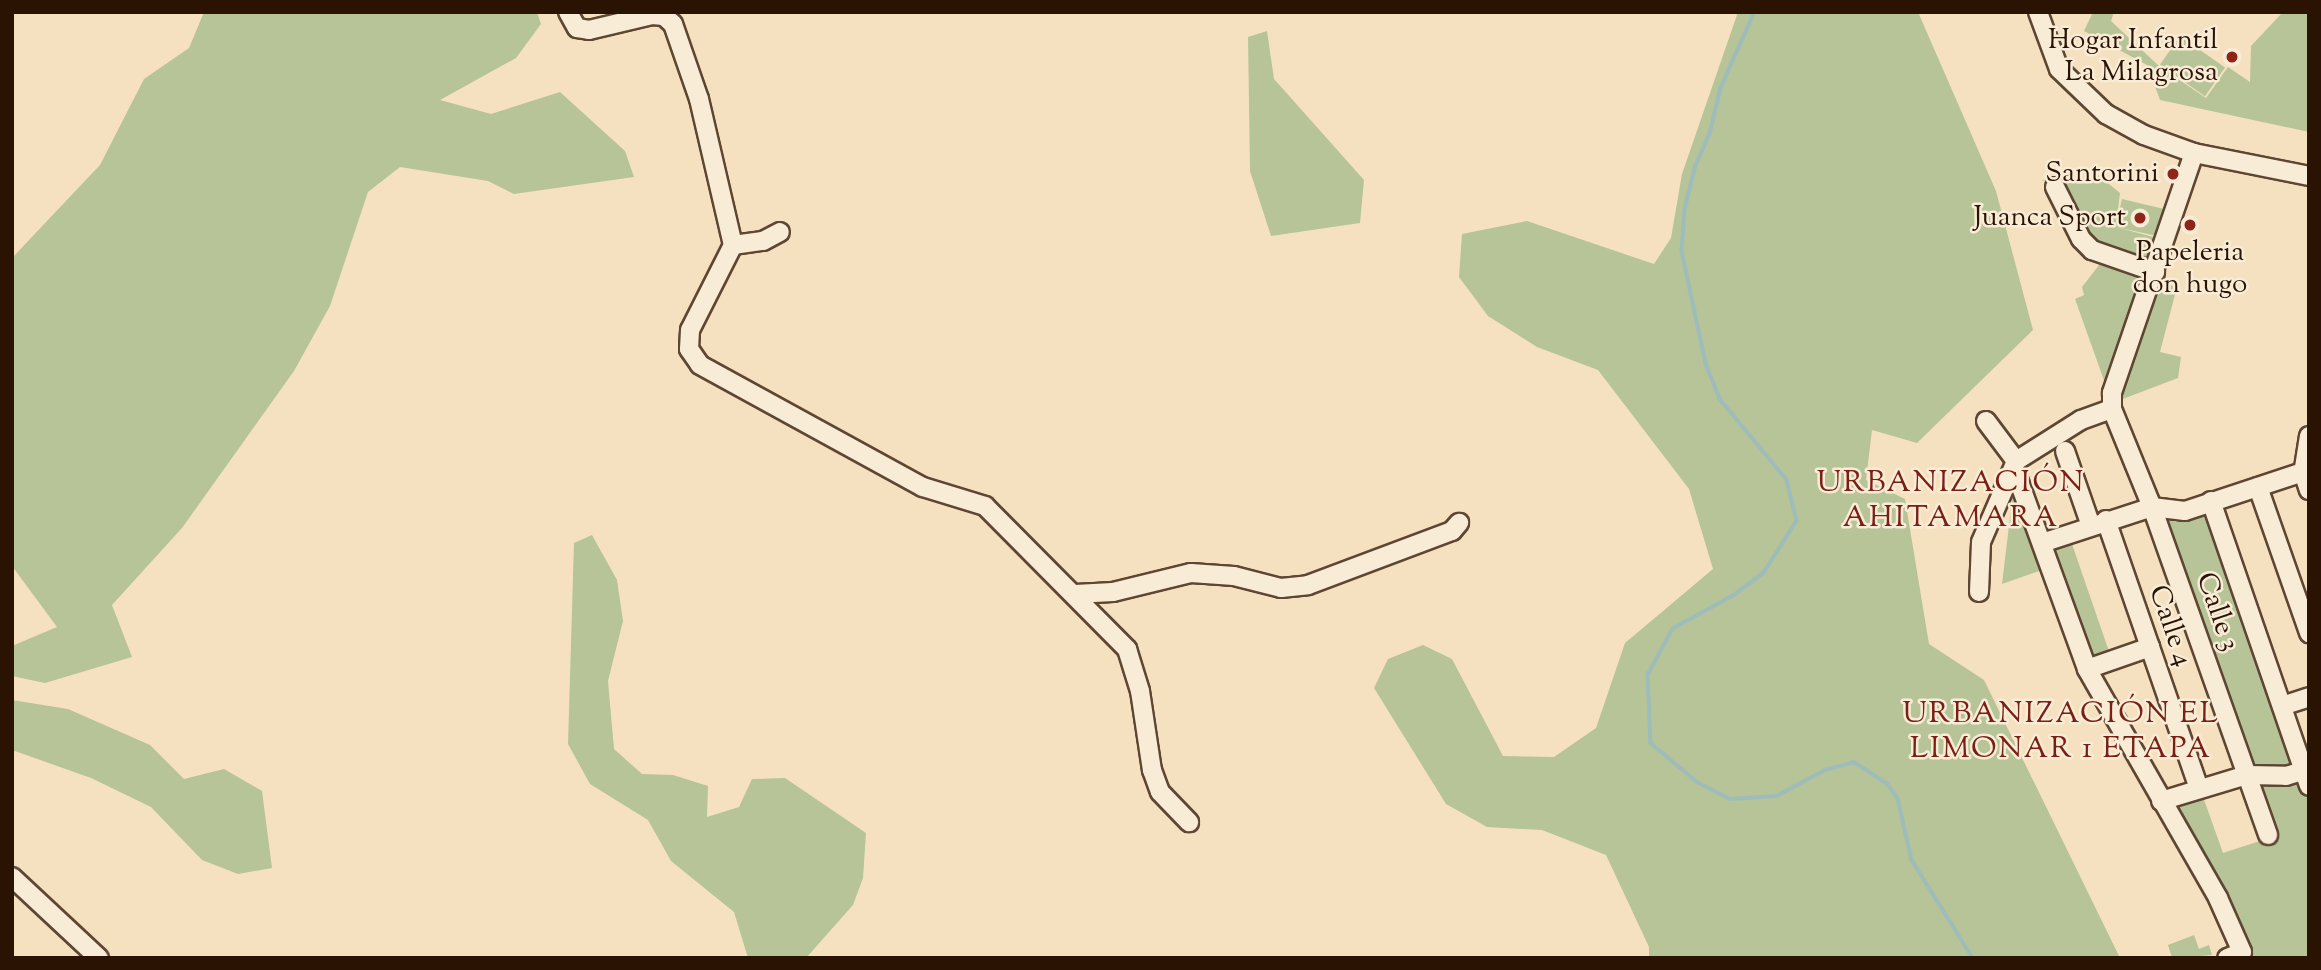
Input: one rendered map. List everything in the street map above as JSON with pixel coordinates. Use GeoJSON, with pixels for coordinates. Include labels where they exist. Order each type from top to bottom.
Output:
{"type":"FeatureCollection","features":[{"type":"Feature","properties":{"kind":"street"},"geometry":{"type":"LineString","coordinates":[[568,12],[577,28],[589,30],[652,15],[664,16],[673,24],[699,99],[733,245],[690,330],[689,349],[700,365],[923,487],[985,506],[1127,649],[1140,691],[1152,770],[1160,792],[1189,822]]}},
{"type":"Feature","properties":{"kind":"street"},"geometry":{"type":"LineString","coordinates":[[2036,14],[2059,69],[2106,114],[2144,135],[2194,153],[2309,176]]}},
{"type":"Feature","properties":{"kind":"street"},"geometry":{"type":"LineString","coordinates":[[1979,592],[1981,542],[2017,470],[2081,420],[2112,409],[2112,393],[2194,153]]}},
{"type":"Feature","properties":{"kind":"street"},"geometry":{"type":"LineString","coordinates":[[2055,187],[2081,239],[2092,250],[2155,272]]}},
{"type":"Feature","properties":{"kind":"street"},"geometry":{"type":"LineString","coordinates":[[733,245],[763,241],[780,232]]}},
{"type":"Feature","properties":{"kind":"street","name":"Calle 3"},"geometry":{"type":"LineString","coordinates":[[2112,409],[2152,508],[2268,835]]}},
{"type":"Feature","properties":{"kind":"street"},"geometry":{"type":"LineString","coordinates":[[1986,421],[2017,470],[2087,668],[2218,898],[2234,955]]}},
{"type":"Feature","properties":{"kind":"street"},"geometry":{"type":"LineString","coordinates":[[2309,436],[2306,471],[2309,490]]}},
{"type":"Feature","properties":{"kind":"street","name":"Calle 4"},"geometry":{"type":"LineString","coordinates":[[2065,451],[2150,646],[2199,788]]}},
{"type":"Feature","properties":{"kind":"street"},"geometry":{"type":"LineString","coordinates":[[2042,543],[2152,508],[2185,511],[2306,471]]}},
{"type":"Feature","properties":{"kind":"street"},"geometry":{"type":"LineString","coordinates":[[2258,487],[2309,633]]}},
{"type":"Feature","properties":{"kind":"street"},"geometry":{"type":"LineString","coordinates":[[2161,801],[2247,775],[2307,775],[2211,501]]}},
{"type":"Feature","properties":{"kind":"street"},"geometry":{"type":"LineString","coordinates":[[1074,594],[1113,592],[1191,573],[1234,576],[1281,587],[1308,585],[1452,531],[1460,523]]}},
{"type":"Feature","properties":{"kind":"street"},"geometry":{"type":"LineString","coordinates":[[2087,668],[2150,646]]}},
{"type":"Feature","properties":{"kind":"street"},"geometry":{"type":"LineString","coordinates":[[2282,706],[2309,697]]}},
{"type":"Feature","properties":{"kind":"street"},"geometry":{"type":"LineString","coordinates":[[12,877],[99,958]]}},
{"type":"Feature","properties":{"kind":"green space"},"geometry":{"type":"Polygon","coordinates":[[[204,12],[537,12],[541,24],[516,58],[440,100],[491,114],[560,92],[625,151],[634,177],[514,194],[488,181],[400,167],[368,192],[330,306],[294,371],[182,528],[112,605],[132,657],[45,683],[12,676],[12,646],[57,627],[12,566],[12,258],[100,165],[144,79],[189,48],[204,12]]]}},
{"type":"Feature","properties":{"kind":"green space"},"geometry":{"type":"Polygon","coordinates":[[[1738,12],[1918,12],[1996,191],[2033,330],[1917,443],[1872,430],[1866,480],[1905,499],[1929,644],[1984,680],[2120,958],[1649,958],[1649,947],[1606,855],[1542,830],[1487,827],[1446,804],[1374,688],[1388,659],[1423,645],[1452,659],[1503,756],[1554,757],[1596,728],[1625,643],[1713,569],[1689,489],[1598,370],[1537,347],[1488,316],[1459,277],[1462,234],[1527,221],[1654,264],[1671,238],[1682,174],[1738,12]]]}},
{"type":"Feature","properties":{"kind":"green space"},"geometry":{"type":"Polygon","coordinates":[[[2093,12],[2114,12],[2111,21],[2159,66],[2206,98],[2228,67],[2250,82],[2251,46],[2283,12],[2309,12],[2309,132],[2160,100],[2147,65],[2084,31],[2093,12]]]}},
{"type":"Feature","properties":{"kind":"green space"},"geometry":{"type":"Polygon","coordinates":[[[1267,31],[1274,79],[1364,180],[1360,223],[1271,236],[1250,171],[1248,37],[1267,31]]]}},
{"type":"Feature","properties":{"kind":"green space"},"geometry":{"type":"Polygon","coordinates":[[[2180,36],[2225,68],[2205,96],[2160,65],[2180,36]]]}},
{"type":"Feature","properties":{"kind":"green space"},"geometry":{"type":"Polygon","coordinates":[[[2098,175],[2120,193],[2116,225],[2122,199],[2164,209],[2157,236],[2116,227],[2157,238],[2148,264],[2094,244],[2057,184],[2041,180],[2073,181],[2098,175]]]}},
{"type":"Feature","properties":{"kind":"green space"},"geometry":{"type":"Polygon","coordinates":[[[2103,260],[2145,273],[2106,386],[2075,299],[2084,295],[2082,287],[2103,260]]]}},
{"type":"Feature","properties":{"kind":"green space"},"geometry":{"type":"Polygon","coordinates":[[[2158,282],[2177,287],[2160,352],[2181,357],[2178,378],[2120,400],[2158,282]]]}},
{"type":"Feature","properties":{"kind":"green space"},"geometry":{"type":"Polygon","coordinates":[[[2018,489],[2045,569],[2002,584],[2013,493],[2018,489]]]}},
{"type":"Feature","properties":{"kind":"green space"},"geometry":{"type":"Polygon","coordinates":[[[2207,513],[2293,765],[2248,765],[2162,516],[2176,522],[2207,513]]]}},
{"type":"Feature","properties":{"kind":"green space"},"geometry":{"type":"Polygon","coordinates":[[[592,535],[617,580],[623,621],[608,681],[614,749],[642,774],[673,775],[708,786],[707,817],[739,807],[752,779],[785,778],[866,833],[863,878],[853,905],[806,958],[748,958],[734,912],[671,861],[648,820],[590,784],[568,744],[574,543],[592,535]]]}},
{"type":"Feature","properties":{"kind":"green space"},"geometry":{"type":"Polygon","coordinates":[[[2072,544],[2109,653],[2091,659],[2054,550],[2072,544]]]}},
{"type":"Feature","properties":{"kind":"green space"},"geometry":{"type":"Polygon","coordinates":[[[12,700],[68,709],[150,745],[184,779],[224,769],[262,791],[272,868],[238,874],[202,860],[151,807],[91,778],[12,750],[12,700]]]}},
{"type":"Feature","properties":{"kind":"green space"},"geometry":{"type":"Polygon","coordinates":[[[2302,778],[2309,799],[2309,958],[2253,958],[2174,804],[2202,794],[2223,853],[2272,837],[2253,779],[2302,778]]]}},
{"type":"Feature","properties":{"kind":"green space"},"geometry":{"type":"Polygon","coordinates":[[[2194,935],[2199,949],[2209,945],[2212,955],[2172,958],[2168,945],[2194,935]]]}},
{"type":"Feature","properties":{"kind":"waterway"},"geometry":{"type":"LineString","coordinates":[[1755,12],[1721,88],[1710,134],[1696,165],[1685,209],[1682,251],[1706,364],[1720,399],[1787,480],[1797,521],[1764,573],[1733,596],[1673,629],[1648,675],[1651,743],[1697,782],[1730,799],[1777,796],[1825,770],[1854,762],[1888,784],[1898,799],[1912,860],[1973,958]]}},
{"type":"Feature","properties":{"kind":"place","name":"Hogar Infantil La Milagrosa"},"geometry":{"type":"Point","coordinates":[2232,57]}},
{"type":"Feature","properties":{"kind":"place","name":"Santorini"},"geometry":{"type":"Point","coordinates":[2173,174]}},
{"type":"Feature","properties":{"kind":"place","name":"Juanca Sport"},"geometry":{"type":"Point","coordinates":[2140,218]}},
{"type":"Feature","properties":{"kind":"place","name":"Papeleria don hugo"},"geometry":{"type":"Point","coordinates":[2190,225]}},
{"type":"Feature","properties":{"kind":"district","name":"URBANIZACIÓN AHITAMARA"},"geometry":{"type":"Point","coordinates":[1951,501]}},
{"type":"Feature","properties":{"kind":"district","name":"URBANIZACIÓN EL LIMONAR 1 ETAPA"},"geometry":{"type":"Point","coordinates":[2061,732]}}]}
